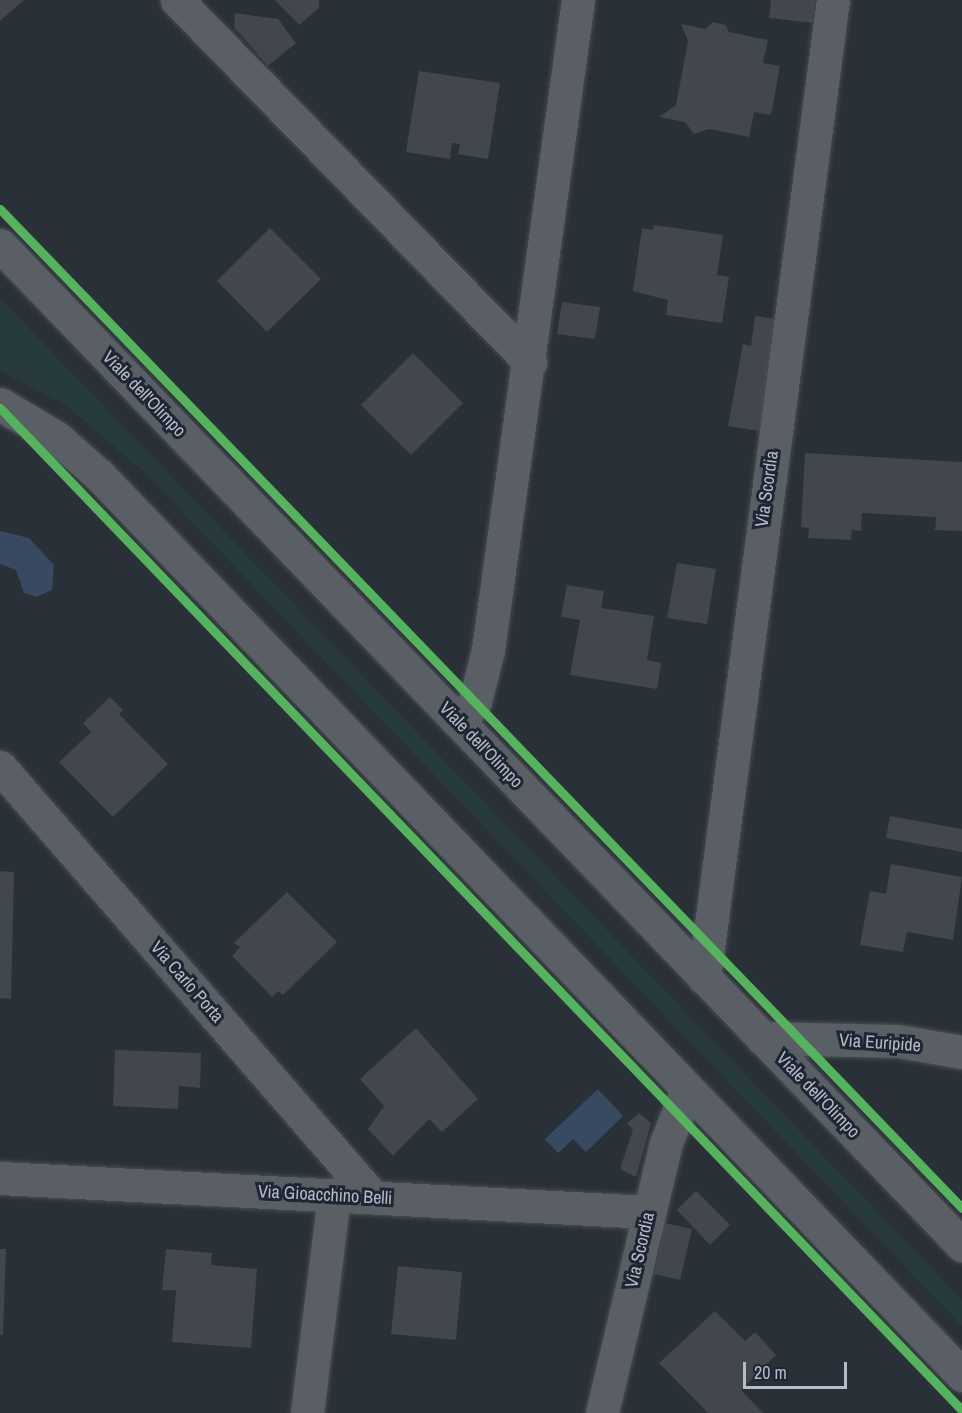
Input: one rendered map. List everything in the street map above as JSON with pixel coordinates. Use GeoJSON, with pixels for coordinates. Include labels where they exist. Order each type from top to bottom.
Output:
{"type":"FeatureCollection","features":[{"type":"Feature","properties":{"kind":"street"},"geometry":{"type":"LineString","coordinates":[[177,0],[531,362]]}},
{"type":"Feature","properties":{"kind":"street"},"geometry":{"type":"LineString","coordinates":[[460,722],[475,701],[488,650],[531,362],[578,0]]}},
{"type":"Feature","properties":{"kind":"street","name":"Via Scordia"},"geometry":{"type":"LineString","coordinates":[[704,978],[833,0]]}},
{"type":"Feature","properties":{"kind":"street","name":"Viale dell'Olimpo"},"geometry":{"type":"LineString","coordinates":[[0,245],[962,1245]]}},
{"type":"Feature","properties":{"kind":"street"},"geometry":{"type":"LineString","coordinates":[[0,404],[57,438],[99,475],[962,1375]]}},
{"type":"Feature","properties":{"kind":"street","name":"Via Carlo Porta"},"geometry":{"type":"LineString","coordinates":[[0,767],[374,1197]]}},
{"type":"Feature","properties":{"kind":"street","name":"Via Euripide"},"geometry":{"type":"LineString","coordinates":[[762,1038],[898,1041],[962,1052]]}},
{"type":"Feature","properties":{"kind":"street","name":"Via Scordia"},"geometry":{"type":"LineString","coordinates":[[602,1413],[666,1143],[687,1090]]}},
{"type":"Feature","properties":{"kind":"street","name":"Via Gioacchino Belli"},"geometry":{"type":"LineString","coordinates":[[0,1178],[649,1212]]}},
{"type":"Feature","properties":{"kind":"street"},"geometry":{"type":"LineString","coordinates":[[307,1413],[334,1195]]}},
{"type":"Feature","properties":{"kind":"shaded area"},"geometry":{"type":"Polygon","coordinates":[[[0,298],[962,1300],[962,1326],[146,474],[66,405],[0,371],[0,298]]]}},
{"type":"Feature","properties":{"kind":"water"},"geometry":{"type":"Polygon","coordinates":[[[0,531],[29,538],[54,565],[52,590],[36,597],[24,593],[16,570],[0,564],[0,531]]]}},
{"type":"Feature","properties":{"kind":"water"},"geometry":{"type":"Polygon","coordinates":[[[598,1089],[623,1116],[586,1152],[573,1139],[558,1153],[545,1139],[598,1089]]]}},
{"type":"Feature","properties":{"kind":"building"},"geometry":{"type":"Polygon","coordinates":[[[0,0],[24,0],[0,21],[0,0]]]}},
{"type":"Feature","properties":{"kind":"building"},"geometry":{"type":"Polygon","coordinates":[[[275,0],[319,0],[319,8],[299,25],[275,0]]]}},
{"type":"Feature","properties":{"kind":"building"},"geometry":{"type":"Polygon","coordinates":[[[771,0],[815,0],[813,23],[769,18],[771,0]]]}},
{"type":"Feature","properties":{"kind":"building"},"geometry":{"type":"Polygon","coordinates":[[[235,13],[278,19],[296,43],[268,66],[234,27],[235,13]]]}},
{"type":"Feature","properties":{"kind":"building"},"geometry":{"type":"Polygon","coordinates":[[[713,22],[726,25],[729,32],[768,40],[763,63],[780,66],[771,115],[754,112],[749,137],[709,129],[694,134],[685,122],[659,117],[676,105],[688,41],[681,24],[705,29],[713,22]]]}},
{"type":"Feature","properties":{"kind":"building"},"geometry":{"type":"Polygon","coordinates":[[[419,71],[500,83],[488,159],[458,154],[460,144],[452,143],[450,159],[406,152],[419,71]]]}},
{"type":"Feature","properties":{"kind":"building"},"geometry":{"type":"Polygon","coordinates":[[[654,225],[723,235],[717,275],[729,277],[722,323],[666,315],[668,300],[633,291],[642,228],[653,230],[654,225]]]}},
{"type":"Feature","properties":{"kind":"building"},"geometry":{"type":"Polygon","coordinates":[[[270,228],[321,279],[267,332],[217,281],[270,228]]]}},
{"type":"Feature","properties":{"kind":"building"},"geometry":{"type":"Polygon","coordinates":[[[562,302],[600,307],[595,339],[557,334],[562,302]]]}},
{"type":"Feature","properties":{"kind":"building"},"geometry":{"type":"Polygon","coordinates":[[[755,316],[776,319],[760,431],[728,426],[743,344],[751,346],[755,316]]]}},
{"type":"Feature","properties":{"kind":"building"},"geometry":{"type":"Polygon","coordinates":[[[413,353],[463,403],[411,455],[361,405],[413,353]]]}},
{"type":"Feature","properties":{"kind":"building"},"geometry":{"type":"Polygon","coordinates":[[[805,453],[962,462],[962,531],[935,530],[936,517],[862,513],[861,531],[852,530],[851,540],[808,538],[809,528],[801,527],[805,453]]]}},
{"type":"Feature","properties":{"kind":"building"},"geometry":{"type":"Polygon","coordinates":[[[677,563],[716,569],[707,624],[667,618],[677,563]]]}},
{"type":"Feature","properties":{"kind":"building"},"geometry":{"type":"Polygon","coordinates":[[[567,585],[604,591],[601,608],[654,616],[647,660],[661,663],[657,689],[570,675],[580,620],[561,617],[567,585]]]}},
{"type":"Feature","properties":{"kind":"building"},"geometry":{"type":"Polygon","coordinates":[[[110,697],[123,710],[119,714],[168,764],[113,817],[59,762],[91,732],[83,723],[110,697]]]}},
{"type":"Feature","properties":{"kind":"building"},"geometry":{"type":"Polygon","coordinates":[[[890,816],[962,829],[962,852],[886,838],[890,816]]]}},
{"type":"Feature","properties":{"kind":"building"},"geometry":{"type":"Polygon","coordinates":[[[891,864],[962,877],[953,940],[907,932],[903,952],[860,945],[870,891],[886,894],[891,864]]]}},
{"type":"Feature","properties":{"kind":"building"},"geometry":{"type":"Polygon","coordinates":[[[0,871],[14,872],[11,999],[0,998],[0,871]]]}},
{"type":"Feature","properties":{"kind":"building"},"geometry":{"type":"Polygon","coordinates":[[[287,892],[337,942],[283,995],[278,991],[272,997],[232,956],[240,947],[234,943],[287,892]]]}},
{"type":"Feature","properties":{"kind":"building"},"geometry":{"type":"Polygon","coordinates":[[[416,1028],[478,1099],[442,1132],[429,1119],[393,1156],[368,1129],[384,1106],[360,1079],[416,1028]]]}},
{"type":"Feature","properties":{"kind":"building"},"geometry":{"type":"Polygon","coordinates":[[[115,1050],[201,1053],[200,1088],[179,1086],[178,1109],[113,1106],[115,1050]]]}},
{"type":"Feature","properties":{"kind":"building"},"geometry":{"type":"Polygon","coordinates":[[[639,1113],[651,1123],[636,1177],[620,1169],[633,1130],[627,1123],[639,1113]]]}},
{"type":"Feature","properties":{"kind":"building"},"geometry":{"type":"Polygon","coordinates":[[[696,1191],[730,1225],[710,1245],[677,1210],[696,1191]]]}},
{"type":"Feature","properties":{"kind":"building"},"geometry":{"type":"Polygon","coordinates":[[[665,1223],[692,1229],[680,1280],[654,1274],[665,1223]]]}},
{"type":"Feature","properties":{"kind":"building"},"geometry":{"type":"Polygon","coordinates":[[[0,1249],[6,1249],[3,1335],[0,1335],[0,1249]]]}},
{"type":"Feature","properties":{"kind":"building"},"geometry":{"type":"Polygon","coordinates":[[[166,1249],[212,1253],[211,1265],[257,1269],[251,1348],[172,1342],[176,1290],[162,1290],[166,1249]]]}},
{"type":"Feature","properties":{"kind":"building"},"geometry":{"type":"Polygon","coordinates":[[[398,1266],[462,1272],[456,1340],[391,1334],[398,1266]]]}},
{"type":"Feature","properties":{"kind":"building"},"geometry":{"type":"Polygon","coordinates":[[[715,1311],[745,1341],[755,1332],[776,1355],[741,1390],[763,1413],[708,1413],[659,1363],[715,1311]]]}},
{"type":"Feature","properties":{"kind":"cycle path"},"geometry":{"type":"LineString","coordinates":[[0,209],[962,1208]]}},
{"type":"Feature","properties":{"kind":"cycle path"},"geometry":{"type":"LineString","coordinates":[[0,408],[962,1410]]}}]}
